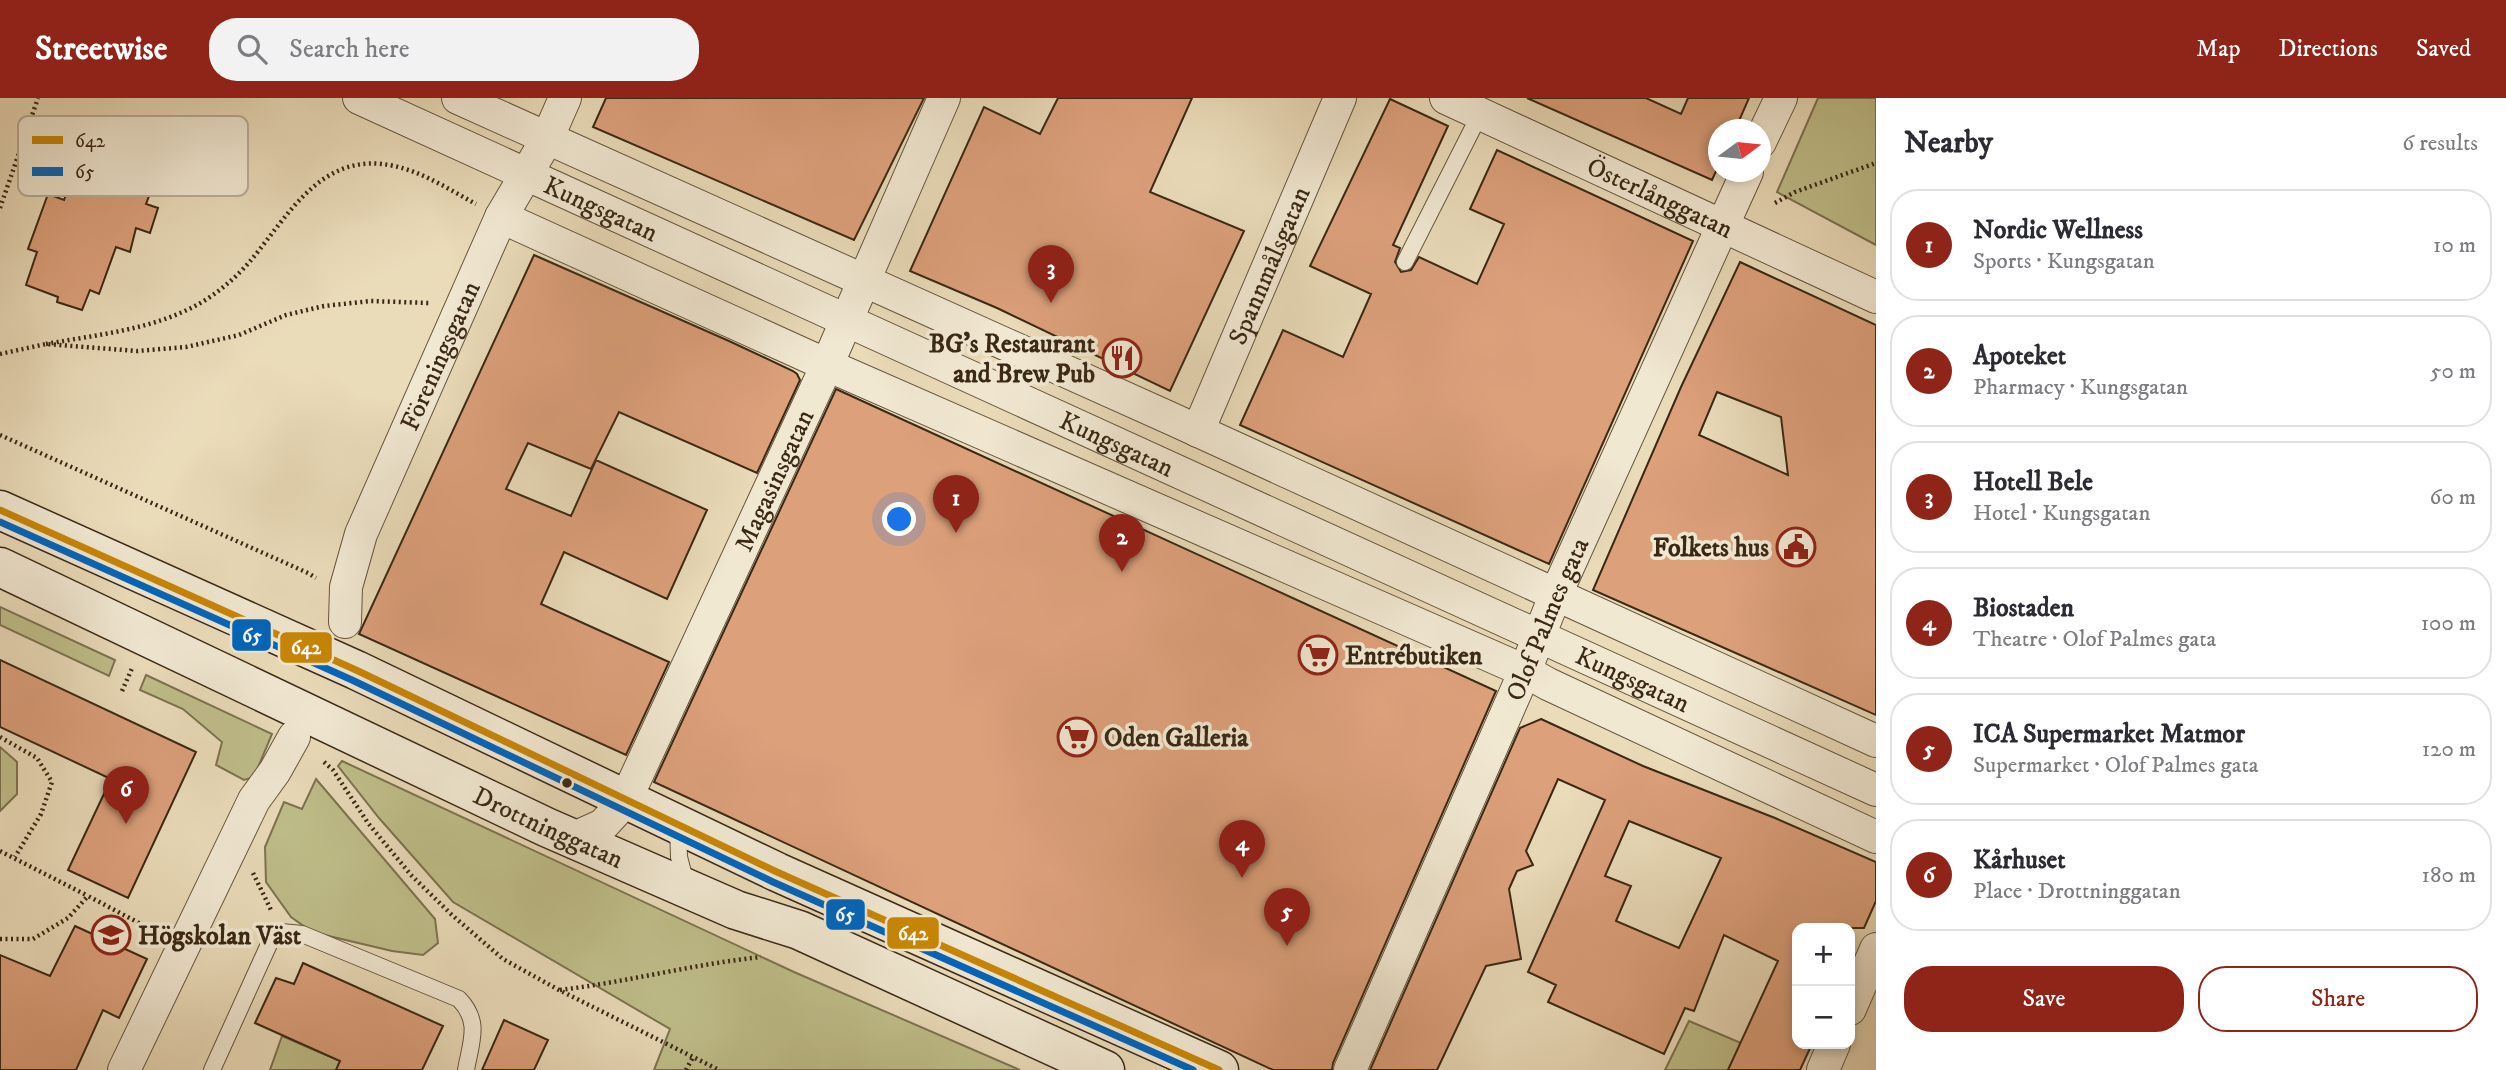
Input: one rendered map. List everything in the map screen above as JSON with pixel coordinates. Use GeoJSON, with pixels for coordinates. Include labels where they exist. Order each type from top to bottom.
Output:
{"type":"FeatureCollection","features":[{"type":"Feature","properties":{"kind":"street","name":"Kungsgatan"},"geometry":{"type":"LineString","coordinates":[[359,98],[1876,790]]}},
{"type":"Feature","properties":{"kind":"street","name":"Kungsgatan"},"geometry":{"type":"LineString","coordinates":[[458,98],[866,280],[1876,741]]}},
{"type":"Feature","properties":{"kind":"street","name":"Föreningsgatan"},"geometry":{"type":"LineString","coordinates":[[345,622],[346,587],[361,534],[501,217],[547,139],[565,98]]}},
{"type":"Feature","properties":{"kind":"street","name":"Magasinsgatan"},"geometry":{"type":"LineString","coordinates":[[574,838],[603,825],[625,801],[866,280],[944,98]]}},
{"type":"Feature","properties":{"kind":"street","name":"Spannmålsgatan"},"geometry":{"type":"LineString","coordinates":[[1198,431],[1340,98]]}},
{"type":"Feature","properties":{"kind":"street","name":"Österlånggatan"},"geometry":{"type":"LineString","coordinates":[[1446,98],[1876,297]]}},
{"type":"Feature","properties":{"kind":"street"},"geometry":{"type":"LineString","coordinates":[[1771,119],[1781,98]]}},
{"type":"Feature","properties":{"kind":"street","name":"Olof Palmes gata"},"geometry":{"type":"LineString","coordinates":[[1350,1070],[1503,722],[1555,596],[1742,182]]}},
{"type":"Feature","properties":{"kind":"street","name":"Kungsgatan"},"geometry":{"type":"LineString","coordinates":[[501,217],[822,375],[1525,671],[1876,837]]}},
{"type":"Feature","properties":{"kind":"street","name":"Drottninggatan"},"geometry":{"type":"LineString","coordinates":[[0,510],[356,670],[777,873],[1219,1070]]}},
{"type":"Feature","properties":{"kind":"street","name":"Drottninggatan"},"geometry":{"type":"LineString","coordinates":[[0,567],[546,827],[736,910],[799,930],[1105,1070]]}},
{"type":"Feature","properties":{"kind":"street"},"geometry":{"type":"LineString","coordinates":[[124,1070],[254,800],[295,737]]}},
{"type":"Feature","properties":{"kind":"street"},"geometry":{"type":"LineString","coordinates":[[1855,994],[1876,949]]}},
{"type":"Feature","properties":{"kind":"street"},"geometry":{"type":"LineString","coordinates":[[1823,1070],[1832,1049]]}},
{"type":"Feature","properties":{"kind":"lane"},"geometry":{"type":"LineString","coordinates":[[1405,262],[1479,114]]}},
{"type":"Feature","properties":{"kind":"lane"},"geometry":{"type":"LineString","coordinates":[[678,825],[679,857],[688,890]]}},
{"type":"Feature","properties":{"kind":"lane"},"geometry":{"type":"LineString","coordinates":[[212,1070],[270,942],[281,932],[302,934],[459,999],[470,1010],[474,1027],[466,1070]]}},
{"type":"Feature","properties":{"kind":"path"},"geometry":{"type":"LineString","coordinates":[[31,116],[37,98]]}},
{"type":"Feature","properties":{"kind":"path"},"geometry":{"type":"LineString","coordinates":[[0,208],[18,154]]}},
{"type":"Feature","properties":{"kind":"path"},"geometry":{"type":"LineString","coordinates":[[1775,203],[1795,192],[1876,163]]}},
{"type":"Feature","properties":{"kind":"path"},"geometry":{"type":"LineString","coordinates":[[0,354],[159,321],[195,306],[223,287],[251,260],[284,216],[310,188],[333,172],[360,165],[391,165],[434,181],[501,217]]}},
{"type":"Feature","properties":{"kind":"path"},"geometry":{"type":"LineString","coordinates":[[46,344],[137,351],[186,347],[239,335],[286,315],[324,306],[371,301],[461,305]]}},
{"type":"Feature","properties":{"kind":"path"},"geometry":{"type":"LineString","coordinates":[[0,435],[308,573],[325,585],[345,622]]}},
{"type":"Feature","properties":{"kind":"path"},"geometry":{"type":"LineString","coordinates":[[122,691],[134,664]]}},
{"type":"Feature","properties":{"kind":"path"},"geometry":{"type":"LineString","coordinates":[[0,737],[37,758],[52,782],[41,814],[15,857]]}},
{"type":"Feature","properties":{"kind":"path"},"geometry":{"type":"LineString","coordinates":[[295,737],[333,770],[368,824],[411,875],[503,959],[719,1070]]}},
{"type":"Feature","properties":{"kind":"path"},"geometry":{"type":"LineString","coordinates":[[235,838],[281,932]]}},
{"type":"Feature","properties":{"kind":"path"},"geometry":{"type":"LineString","coordinates":[[0,852],[15,857],[183,946]]}},
{"type":"Feature","properties":{"kind":"path"},"geometry":{"type":"LineString","coordinates":[[0,939],[33,939],[68,918],[88,896]]}},
{"type":"Feature","properties":{"kind":"path"},"geometry":{"type":"LineString","coordinates":[[559,990],[609,984],[748,958],[770,957]]}},
{"type":"Feature","properties":{"kind":"path"},"geometry":{"type":"LineString","coordinates":[[686,1070],[693,1057]]}},
{"type":"Feature","properties":{"kind":"shaded area"},"geometry":{"type":"Polygon","coordinates":[[[1818,98],[1876,98],[1876,245],[1777,192],[1818,98]]]}},
{"type":"Feature","properties":{"kind":"shaded area"},"geometry":{"type":"Polygon","coordinates":[[[0,607],[115,660],[109,676],[0,625],[0,607]]]}},
{"type":"Feature","properties":{"kind":"shaded area"},"geometry":{"type":"Polygon","coordinates":[[[146,675],[272,734],[254,777],[244,780],[216,765],[222,742],[183,709],[140,690],[146,675]]]}},
{"type":"Feature","properties":{"kind":"shaded area"},"geometry":{"type":"Polygon","coordinates":[[[0,747],[17,762],[17,794],[0,811],[0,747]]]}},
{"type":"Feature","properties":{"kind":"shaded area"},"geometry":{"type":"Polygon","coordinates":[[[342,761],[794,972],[1020,1070],[654,1070],[670,1029],[453,902],[379,818],[338,766],[342,761]]]}},
{"type":"Feature","properties":{"kind":"shaded area"},"geometry":{"type":"Polygon","coordinates":[[[316,779],[435,919],[438,943],[423,955],[392,951],[312,932],[291,917],[266,882],[265,847],[284,802],[302,809],[316,779]]]}},
{"type":"Feature","properties":{"kind":"shaded area"},"geometry":{"type":"Polygon","coordinates":[[[1689,1021],[1741,1043],[1728,1070],[1665,1070],[1689,1021]]]}},
{"type":"Feature","properties":{"kind":"shaded area"},"geometry":{"type":"Polygon","coordinates":[[[282,1036],[340,1061],[336,1070],[270,1070],[282,1036]]]}},
{"type":"Feature","properties":{"kind":"building"},"geometry":{"type":"Polygon","coordinates":[[[606,98],[924,98],[854,240],[593,127],[606,98]]]}},
{"type":"Feature","properties":{"kind":"building"},"geometry":{"type":"Polygon","coordinates":[[[1058,98],[1192,98],[1150,192],[1244,231],[1170,391],[997,308],[910,271],[984,107],[1040,134],[1058,98]]]}},
{"type":"Feature","properties":{"kind":"building"},"geometry":{"type":"Polygon","coordinates":[[[1527,98],[1646,98],[1681,114],[1688,98],[1749,98],[1740,119],[1708,119],[1708,178],[1527,98]]]}},
{"type":"Feature","properties":{"kind":"building"},"geometry":{"type":"Polygon","coordinates":[[[1390,99],[1448,126],[1393,245],[1400,248],[1395,262],[1401,272],[1411,270],[1419,257],[1477,284],[1504,224],[1470,209],[1497,150],[1693,241],[1549,564],[1240,425],[1283,330],[1343,357],[1371,294],[1310,266],[1390,99]]]}},
{"type":"Feature","properties":{"kind":"building"},"geometry":{"type":"Polygon","coordinates":[[[47,196],[64,200],[65,196],[149,196],[146,204],[158,208],[150,233],[136,228],[130,252],[116,247],[99,294],[90,290],[82,310],[57,302],[58,297],[26,285],[37,252],[28,249],[47,196]]]}},
{"type":"Feature","properties":{"kind":"building"},"geometry":{"type":"Polygon","coordinates":[[[534,255],[793,371],[800,380],[757,473],[619,412],[591,469],[528,443],[506,489],[571,516],[596,460],[707,510],[667,599],[564,552],[541,604],[669,662],[626,755],[359,634],[534,255]]]}},
{"type":"Feature","properties":{"kind":"building","name":"Folkets hus"},"geometry":{"type":"Polygon","coordinates":[[[1740,262],[1876,325],[1876,715],[1593,590],[1681,387],[1740,262]],[[1717,392],[1699,435],[1788,475],[1781,417],[1717,392]]]}},
{"type":"Feature","properties":{"kind":"building","name":"Oden Galleria"},"geometry":{"type":"Polygon","coordinates":[[[836,389],[1496,691],[1332,1070],[1273,1070],[654,782],[836,389]]]}},
{"type":"Feature","properties":{"kind":"building"},"geometry":{"type":"Polygon","coordinates":[[[0,660],[196,752],[128,898],[68,870],[111,779],[0,727],[0,660]]]}},
{"type":"Feature","properties":{"kind":"building"},"geometry":{"type":"Polygon","coordinates":[[[1541,719],[1643,766],[1775,818],[1876,862],[1876,901],[1864,928],[1855,928],[1855,923],[1792,923],[1792,1049],[1810,1049],[1800,1070],[1728,1070],[1778,961],[1724,935],[1694,1011],[1685,1008],[1664,1054],[1548,1002],[1556,985],[1528,972],[1605,800],[1558,779],[1526,851],[1533,865],[1517,871],[1509,889],[1521,959],[1486,966],[1437,1070],[1370,1070],[1520,728],[1541,719]],[[1629,821],[1605,876],[1631,886],[1616,921],[1679,948],[1721,858],[1629,821]]]}},
{"type":"Feature","properties":{"kind":"building"},"geometry":{"type":"Polygon","coordinates":[[[75,926],[147,959],[119,1018],[103,1010],[76,1070],[0,1070],[0,955],[50,976],[75,926]]]}},
{"type":"Feature","properties":{"kind":"building"},"geometry":{"type":"Polygon","coordinates":[[[303,963],[443,1026],[422,1070],[336,1070],[340,1061],[255,1023],[276,978],[294,984],[303,963]]]}},
{"type":"Feature","properties":{"kind":"building"},"geometry":{"type":"Polygon","coordinates":[[[504,1020],[548,1040],[534,1070],[482,1070],[504,1020]]]}},
{"type":"Feature","properties":{"kind":"transit line","name":"642"},"geometry":{"type":"LineString","coordinates":[[0,510],[356,670],[777,872],[1219,1070]]}},
{"type":"Feature","properties":{"kind":"transit line","name":"65"},"geometry":{"type":"LineString","coordinates":[[0,522],[352,680],[773,882],[1193,1070]]}},
{"type":"Feature","properties":{"kind":"place","name":"Hotell Bele"},"geometry":{"type":"Point","coordinates":[1051,303]}},
{"type":"Feature","properties":{"kind":"place","name":"BG's Restaurant and Brew Pub"},"geometry":{"type":"Point","coordinates":[1122,358]}},
{"type":"Feature","properties":{"kind":"place","name":"Nordic Wellness"},"geometry":{"type":"Point","coordinates":[956,533]}},
{"type":"Feature","properties":{"kind":"place","name":"Folkets hus"},"geometry":{"type":"Point","coordinates":[1796,547]}},
{"type":"Feature","properties":{"kind":"place","name":"Apoteket"},"geometry":{"type":"Point","coordinates":[1122,572]}},
{"type":"Feature","properties":{"kind":"place","name":"Entrébutiken"},"geometry":{"type":"Point","coordinates":[1318,655]}},
{"type":"Feature","properties":{"kind":"place","name":"Oden Galleria"},"geometry":{"type":"Point","coordinates":[1077,737]}},
{"type":"Feature","properties":{"kind":"place","name":"Kårhuset"},"geometry":{"type":"Point","coordinates":[126,824]}},
{"type":"Feature","properties":{"kind":"place","name":"Biostaden"},"geometry":{"type":"Point","coordinates":[1242,878]}},
{"type":"Feature","properties":{"kind":"place","name":"Högskolan Väst"},"geometry":{"type":"Point","coordinates":[111,935]}},
{"type":"Feature","properties":{"kind":"place","name":"ICA Supermarket Matmor"},"geometry":{"type":"Point","coordinates":[1287,946]}}]}
